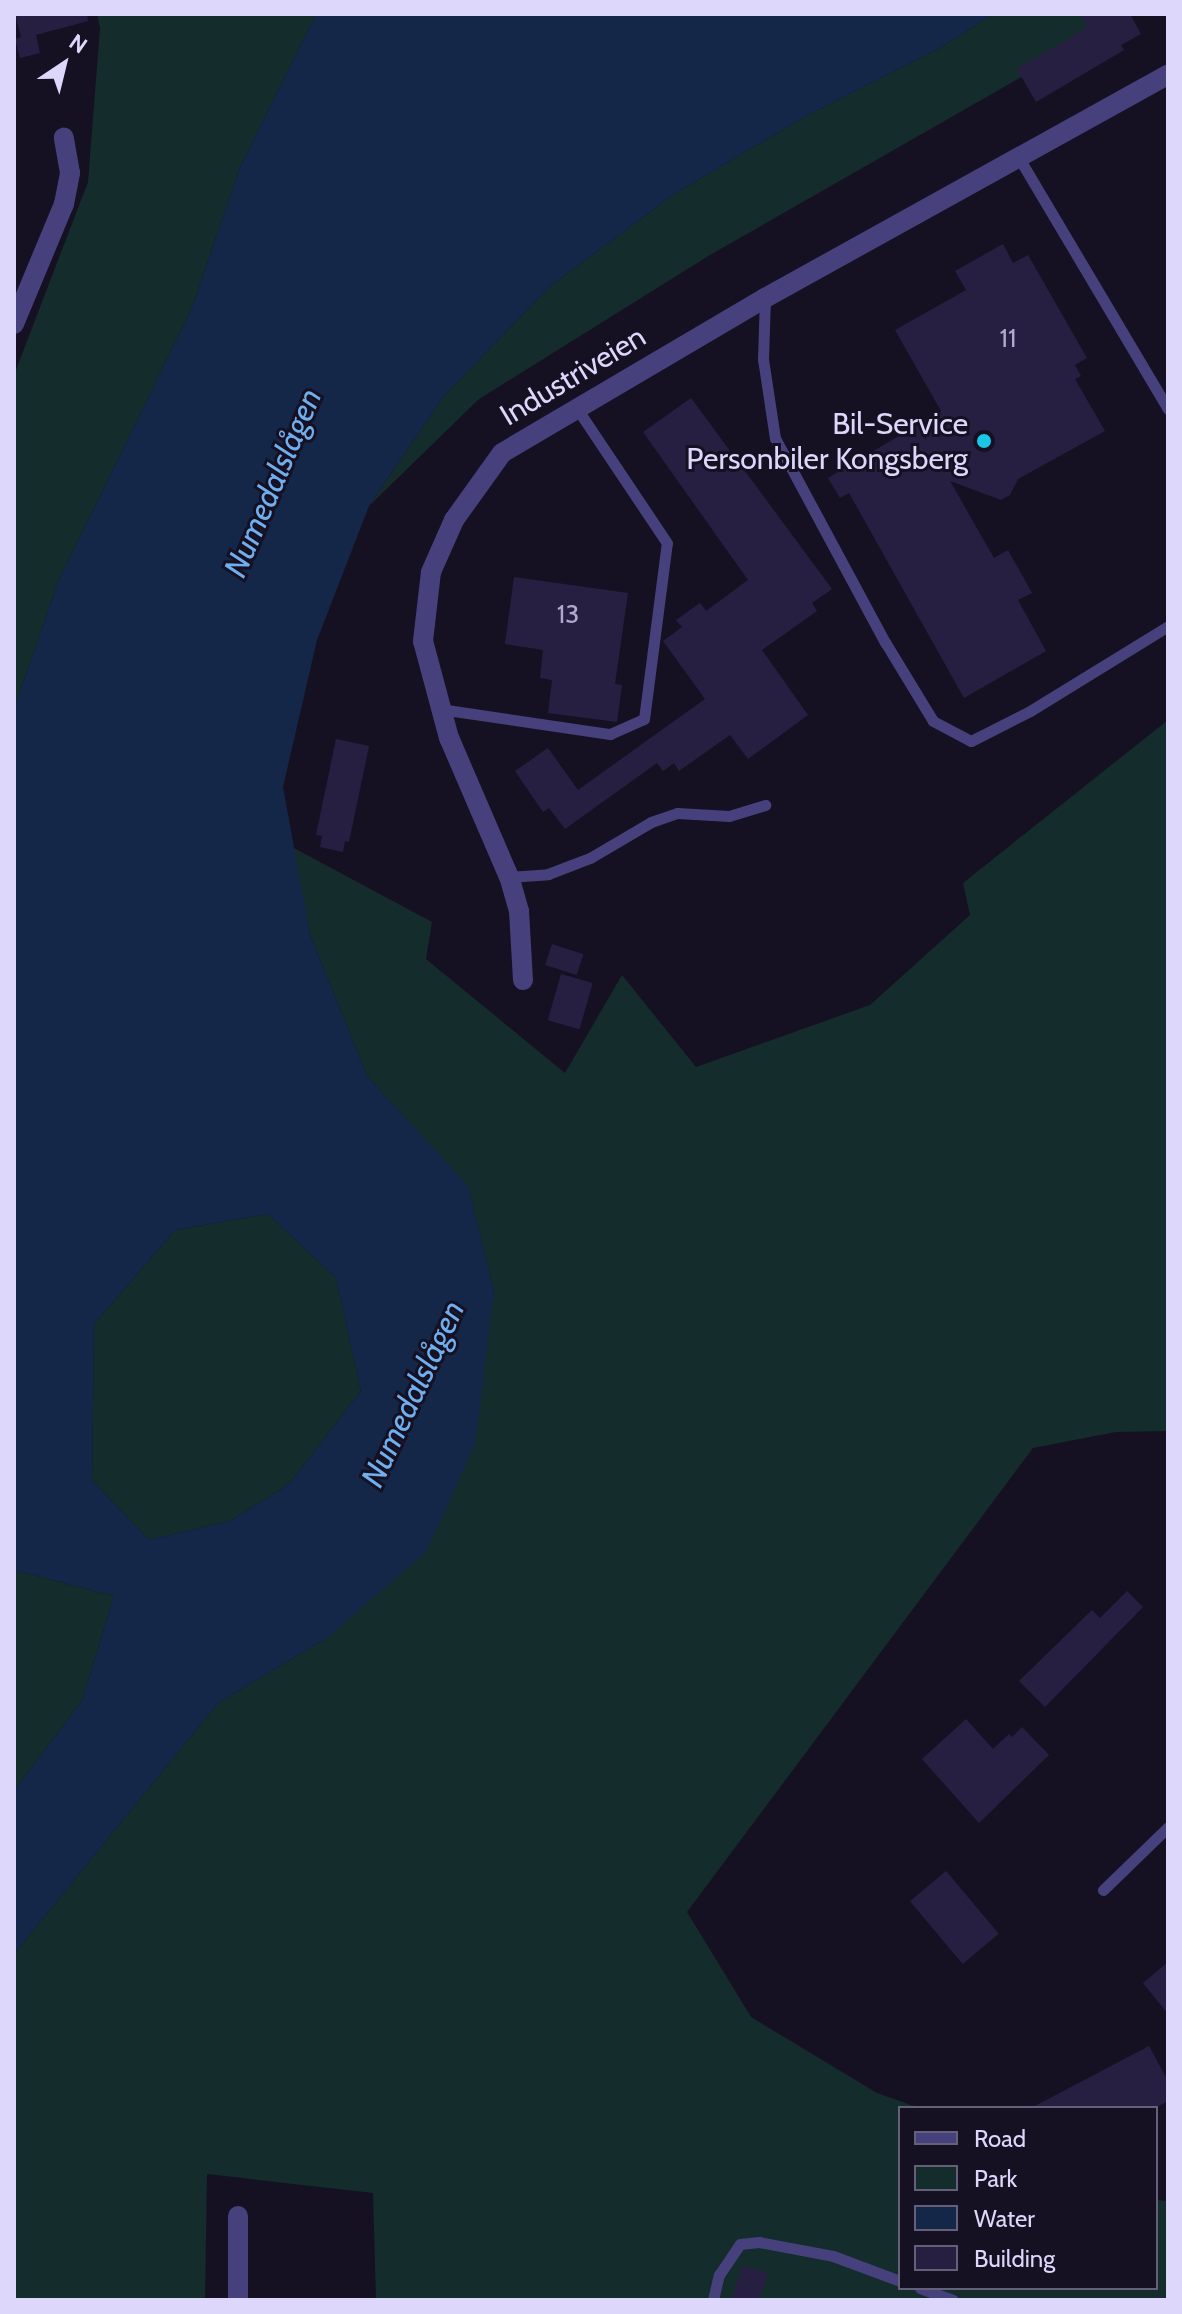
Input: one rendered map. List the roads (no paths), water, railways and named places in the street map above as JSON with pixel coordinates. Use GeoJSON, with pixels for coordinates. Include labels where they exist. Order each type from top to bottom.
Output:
{"type":"FeatureCollection","features":[{"type":"Feature","properties":{"kind":"street","name":"Industriveien"},"geometry":{"type":"LineString","coordinates":[[523,980],[519,911],[509,877],[439,709],[423,641],[431,572],[454,520],[502,453],[765,298],[1168,75]]}},
{"type":"Feature","properties":{"kind":"street"},"geometry":{"type":"LineString","coordinates":[[14,324],[64,204],[70,173],[64,138]]}},
{"type":"Feature","properties":{"kind":"street"},"geometry":{"type":"LineString","coordinates":[[238,2216],[238,2300]]}},
{"type":"Feature","properties":{"kind":"lane"},"geometry":{"type":"LineString","coordinates":[[1019,158],[1168,409]]}},
{"type":"Feature","properties":{"kind":"lane"},"geometry":{"type":"LineString","coordinates":[[765,298],[763,359],[775,438],[878,630],[933,721],[971,741],[1030,711],[1168,626]]}},
{"type":"Feature","properties":{"kind":"lane"},"geometry":{"type":"LineString","coordinates":[[439,709],[610,734],[644,719],[667,543],[576,407]]}},
{"type":"Feature","properties":{"kind":"lane"},"geometry":{"type":"LineString","coordinates":[[509,877],[548,874],[590,858],[651,822],[677,813],[729,816],[765,805]]}},
{"type":"Feature","properties":{"kind":"lane"},"geometry":{"type":"LineString","coordinates":[[1103,1890],[1168,1827]]}},
{"type":"Feature","properties":{"kind":"lane"},"geometry":{"type":"LineString","coordinates":[[713,2300],[719,2275],[740,2244],[759,2242],[833,2256],[898,2280]]}},
{"type":"Feature","properties":{"kind":"lane"},"geometry":{"type":"LineString","coordinates":[[926,2290],[953,2300]]}},
{"type":"Feature","properties":{"kind":"water","name":"Numedalslågen"},"geometry":{"type":"Polygon","coordinates":[[[316,14],[993,14],[940,48],[804,117],[673,195],[549,287],[443,397],[369,506],[317,640],[283,787],[310,935],[367,1076],[468,1186],[494,1291],[475,1444],[426,1552],[327,1638],[218,1703],[14,1954],[14,1791],[82,1701],[114,1596],[14,1570],[14,709],[59,580],[192,308],[240,167],[316,14]],[[268,1214],[175,1230],[94,1324],[92,1480],[149,1540],[230,1521],[290,1483],[361,1391],[336,1278],[268,1214]]]}},
{"type":"Feature","properties":{"kind":"place","name":"Bil-Service Personbiler Kongsberg"},"geometry":{"type":"Point","coordinates":[984,441]}}]}
